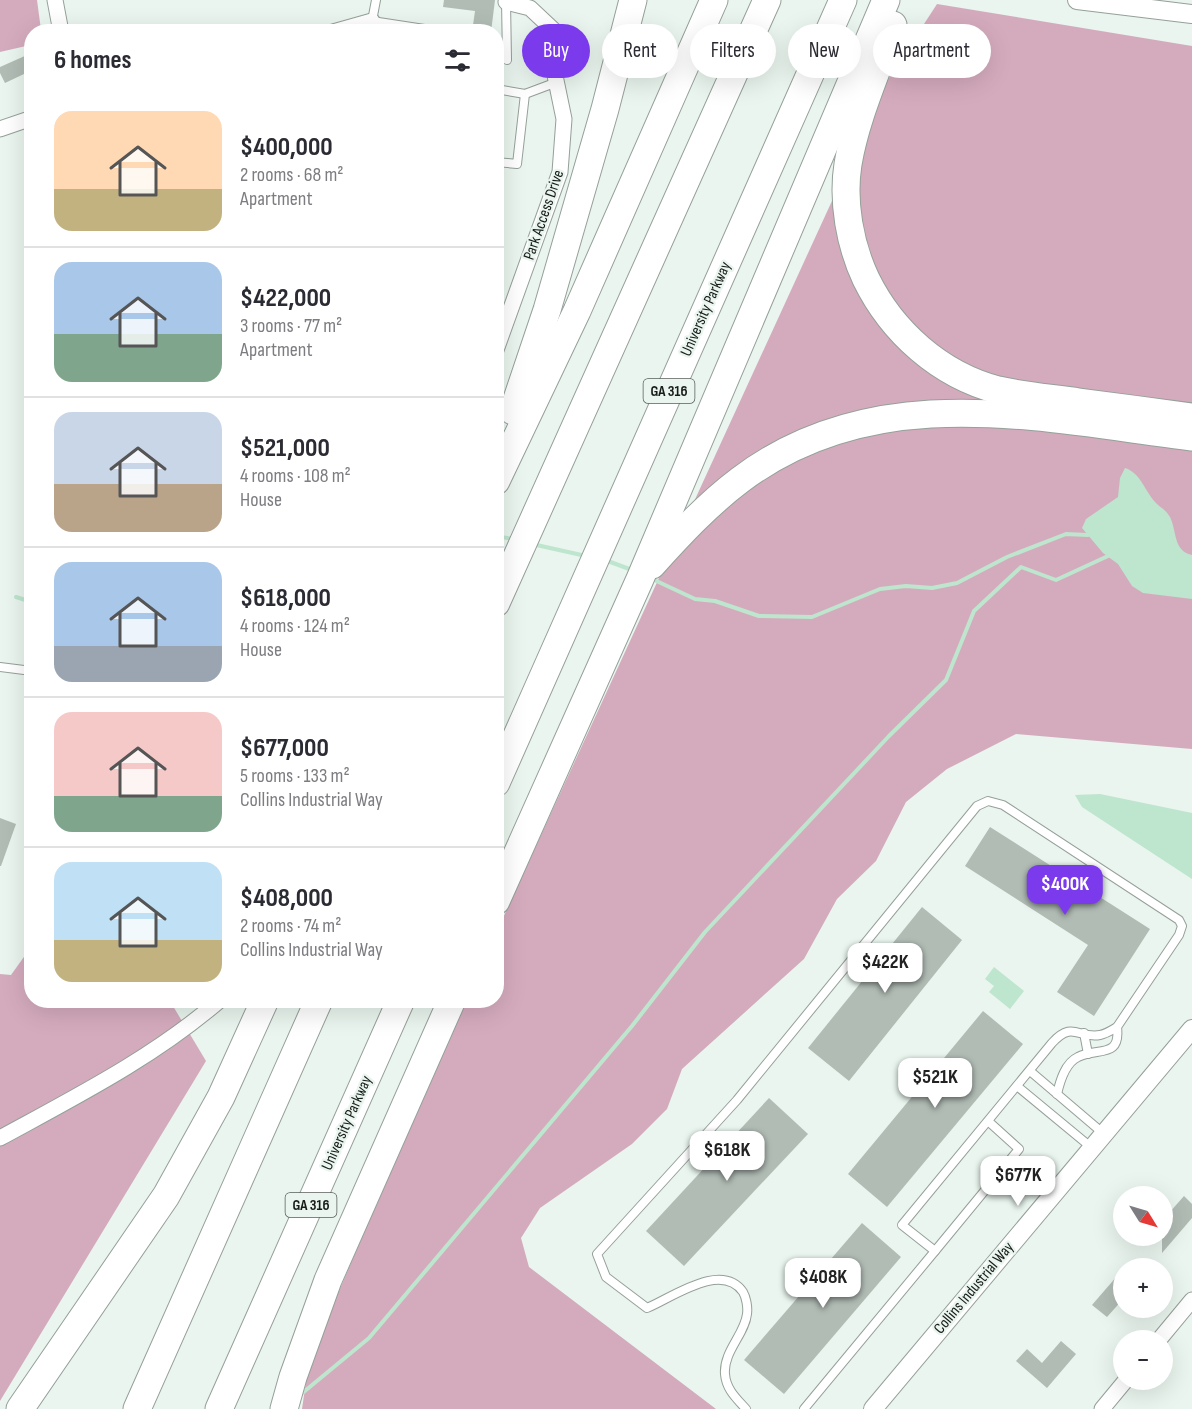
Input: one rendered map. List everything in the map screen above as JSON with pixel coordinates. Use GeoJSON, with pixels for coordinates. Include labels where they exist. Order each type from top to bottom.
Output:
{"type":"FeatureCollection","features":[{"type":"Feature","properties":{"kind":"highway"},"geometry":{"type":"LineString","coordinates":[[504,434],[550,299],[605,109],[633,0]]}},
{"type":"Feature","properties":{"kind":"highway"},"geometry":{"type":"LineString","coordinates":[[504,464],[577,311],[714,0]]}},
{"type":"Feature","properties":{"kind":"highway"},"geometry":{"type":"LineString","coordinates":[[504,585],[767,0]]}},
{"type":"Feature","properties":{"kind":"highway","name":"University Parkway"},"geometry":{"type":"LineString","coordinates":[[504,765],[843,0]]}},
{"type":"Feature","properties":{"kind":"highway"},"geometry":{"type":"LineString","coordinates":[[504,883],[640,579],[886,0]]}},
{"type":"Feature","properties":{"kind":"highway"},"geometry":{"type":"LineString","coordinates":[[902,0],[855,135],[848,165],[847,204],[853,244],[861,268],[886,313],[902,333],[943,366],[995,389],[1192,417]]}},
{"type":"Feature","properties":{"kind":"highway"},"geometry":{"type":"LineString","coordinates":[[640,579],[692,524],[741,480],[799,445],[864,422],[907,414],[987,413],[1192,437]]}},
{"type":"Feature","properties":{"kind":"highway"},"geometry":{"type":"LineString","coordinates":[[20,1409],[166,1196],[221,1097],[261,1008]]}},
{"type":"Feature","properties":{"kind":"highway"},"geometry":{"type":"LineString","coordinates":[[137,1409],[315,1008]]}},
{"type":"Feature","properties":{"kind":"highway","name":"University Parkway"},"geometry":{"type":"LineString","coordinates":[[219,1409],[397,1008]]}},
{"type":"Feature","properties":{"kind":"highway"},"geometry":{"type":"LineString","coordinates":[[284,1409],[293,1377],[328,1280],[448,1008]]}},
{"type":"Feature","properties":{"kind":"street"},"geometry":{"type":"LineString","coordinates":[[55,0],[60,24]]}},
{"type":"Feature","properties":{"kind":"street"},"geometry":{"type":"LineString","coordinates":[[1077,0],[1192,14]]}},
{"type":"Feature","properties":{"kind":"street","name":"Park Access Drive"},"geometry":{"type":"LineString","coordinates":[[504,316],[560,172],[564,119],[552,61],[562,39],[530,8],[506,1]]}},
{"type":"Feature","properties":{"kind":"street"},"geometry":{"type":"LineString","coordinates":[[361,24],[372,21]]}},
{"type":"Feature","properties":{"kind":"street"},"geometry":{"type":"LineString","coordinates":[[0,129],[24,121]]}},
{"type":"Feature","properties":{"kind":"street"},"geometry":{"type":"LineString","coordinates":[[0,1138],[135,1064],[186,1029],[211,1008]]}},
{"type":"Feature","properties":{"kind":"street","name":"Collins Industrial Way"},"geometry":{"type":"LineString","coordinates":[[873,1409],[1192,1029]]}},
{"type":"Feature","properties":{"kind":"street"},"geometry":{"type":"LineString","coordinates":[[1167,1330],[1192,1300]]}},
{"type":"Feature","properties":{"kind":"street"},"geometry":{"type":"LineString","coordinates":[[1102,1409],[1118,1390]]}},
{"type":"Feature","properties":{"kind":"lane"},"geometry":{"type":"LineString","coordinates":[[376,0],[372,21],[392,24]]}},
{"type":"Feature","properties":{"kind":"lane"},"geometry":{"type":"LineString","coordinates":[[506,1],[507,60]]}},
{"type":"Feature","properties":{"kind":"lane"},"geometry":{"type":"LineString","coordinates":[[504,90],[525,94],[557,82]]}},
{"type":"Feature","properties":{"kind":"lane"},"geometry":{"type":"LineString","coordinates":[[504,163],[518,164],[525,94]]}},
{"type":"Feature","properties":{"kind":"lane"},"geometry":{"type":"LineString","coordinates":[[0,667],[24,670]]}},
{"type":"Feature","properties":{"kind":"lane"},"geometry":{"type":"LineString","coordinates":[[746,1409],[729,1390],[724,1372],[733,1343],[748,1315],[746,1296],[739,1286],[726,1278],[711,1279],[647,1308],[606,1277],[597,1254],[736,1101],[977,806],[988,801],[1003,805],[1179,920],[1182,926],[1179,935],[1117,1027],[1100,1035],[1068,1030],[1060,1034],[902,1225],[935,1251]]}},
{"type":"Feature","properties":{"kind":"lane"},"geometry":{"type":"LineString","coordinates":[[1056,1094],[1066,1067],[1076,1057],[1104,1052],[1113,1047],[1119,1039],[1117,1027]]}},
{"type":"Feature","properties":{"kind":"lane"},"geometry":{"type":"LineString","coordinates":[[1084,1033],[1089,1053]]}},
{"type":"Feature","properties":{"kind":"lane"},"geometry":{"type":"LineString","coordinates":[[1030,1071],[1104,1134]]}},
{"type":"Feature","properties":{"kind":"lane"},"geometry":{"type":"LineString","coordinates":[[1017,1086],[1092,1148]]}},
{"type":"Feature","properties":{"kind":"lane"},"geometry":{"type":"LineString","coordinates":[[804,1409],[1020,1149],[988,1121]]}},
{"type":"Feature","properties":{"kind":"shaded area"},"geometry":{"type":"Polygon","coordinates":[[[0,0],[37,0],[40,24],[24,24],[24,46],[0,52],[0,0]]]}},
{"type":"Feature","properties":{"kind":"shaded area"},"geometry":{"type":"Polygon","coordinates":[[[937,4],[1192,46],[1192,749],[1016,734],[947,769],[906,802],[876,861],[837,899],[804,959],[682,1069],[667,1109],[632,1144],[540,1208],[521,1238],[529,1267],[716,1409],[302,1409],[309,1361],[462,1008],[504,1008],[504,916],[887,81],[889,78],[991,78],[991,24],[924,24],[937,4]]]}},
{"type":"Feature","properties":{"kind":"shaded area"},"geometry":{"type":"Polygon","coordinates":[[[1125,468],[1135,474],[1152,499],[1165,511],[1172,522],[1179,545],[1186,553],[1192,555],[1192,599],[1143,593],[1132,586],[1118,564],[1103,553],[1082,528],[1086,519],[1118,497],[1120,478],[1125,468]]]}},
{"type":"Feature","properties":{"kind":"shaded area"},"geometry":{"type":"Polygon","coordinates":[[[1100,794],[1192,813],[1192,879],[1082,807],[1075,795],[1100,794]]]}},
{"type":"Feature","properties":{"kind":"shaded area"},"geometry":{"type":"Polygon","coordinates":[[[24,957],[24,1008],[174,1008],[206,1061],[0,1401],[0,974],[11,975],[24,957]]]}},
{"type":"Feature","properties":{"kind":"shaded area"},"geometry":{"type":"Polygon","coordinates":[[[994,967],[1024,991],[1010,1009],[989,992],[994,986],[985,979],[994,967]]]}},
{"type":"Feature","properties":{"kind":"building"},"geometry":{"type":"Polygon","coordinates":[[[444,0],[495,0],[492,24],[473,24],[475,11],[443,7],[444,0]]]}},
{"type":"Feature","properties":{"kind":"building"},"geometry":{"type":"Polygon","coordinates":[[[24,56],[24,74],[5,83],[0,67],[24,56]]]}},
{"type":"Feature","properties":{"kind":"building"},"geometry":{"type":"Polygon","coordinates":[[[0,818],[16,824],[1,866],[0,866],[0,818]]]}},
{"type":"Feature","properties":{"kind":"building"},"geometry":{"type":"Polygon","coordinates":[[[990,827],[1150,929],[1094,1016],[1057,992],[1088,945],[965,866],[990,827]]]}},
{"type":"Feature","properties":{"kind":"building"},"geometry":{"type":"Polygon","coordinates":[[[922,907],[962,940],[849,1081],[808,1048],[922,907]]]}},
{"type":"Feature","properties":{"kind":"building"},"geometry":{"type":"Polygon","coordinates":[[[983,1011],[1023,1044],[887,1207],[848,1174],[983,1011]]]}},
{"type":"Feature","properties":{"kind":"building"},"geometry":{"type":"Polygon","coordinates":[[[769,1098],[808,1134],[684,1266],[646,1231],[769,1098]]]}},
{"type":"Feature","properties":{"kind":"building"},"geometry":{"type":"Polygon","coordinates":[[[1184,1196],[1192,1204],[1192,1218],[1173,1240],[1173,1208],[1184,1196]]]}},
{"type":"Feature","properties":{"kind":"building"},"geometry":{"type":"Polygon","coordinates":[[[862,1223],[901,1257],[784,1394],[744,1360],[862,1223]]]}},
{"type":"Feature","properties":{"kind":"building"},"geometry":{"type":"Polygon","coordinates":[[[1113,1281],[1113,1310],[1107,1317],[1092,1305],[1113,1281]]]}},
{"type":"Feature","properties":{"kind":"building"},"geometry":{"type":"Polygon","coordinates":[[[1061,1341],[1076,1354],[1047,1388],[1016,1361],[1027,1349],[1042,1363],[1061,1341]]]}},
{"type":"Feature","properties":{"kind":"waterway"},"geometry":{"type":"LineString","coordinates":[[650,578],[695,599],[715,601],[759,616],[812,617],[880,589],[906,586],[932,588],[957,583],[1007,557],[1066,534],[1088,535]]}},
{"type":"Feature","properties":{"kind":"waterway"},"geometry":{"type":"LineString","coordinates":[[504,537],[513,539]]}},
{"type":"Feature","properties":{"kind":"waterway"},"geometry":{"type":"LineString","coordinates":[[532,544],[586,556]]}},
{"type":"Feature","properties":{"kind":"waterway"},"geometry":{"type":"LineString","coordinates":[[300,1395],[369,1338],[632,1026],[705,932],[889,736],[946,680],[974,611],[1021,567],[1056,580],[1108,556]]}},
{"type":"Feature","properties":{"kind":"waterway"},"geometry":{"type":"LineString","coordinates":[[605,560],[632,570]]}},
{"type":"Feature","properties":{"kind":"waterway"},"geometry":{"type":"LineString","coordinates":[[16,597],[24,600]]}}]}
